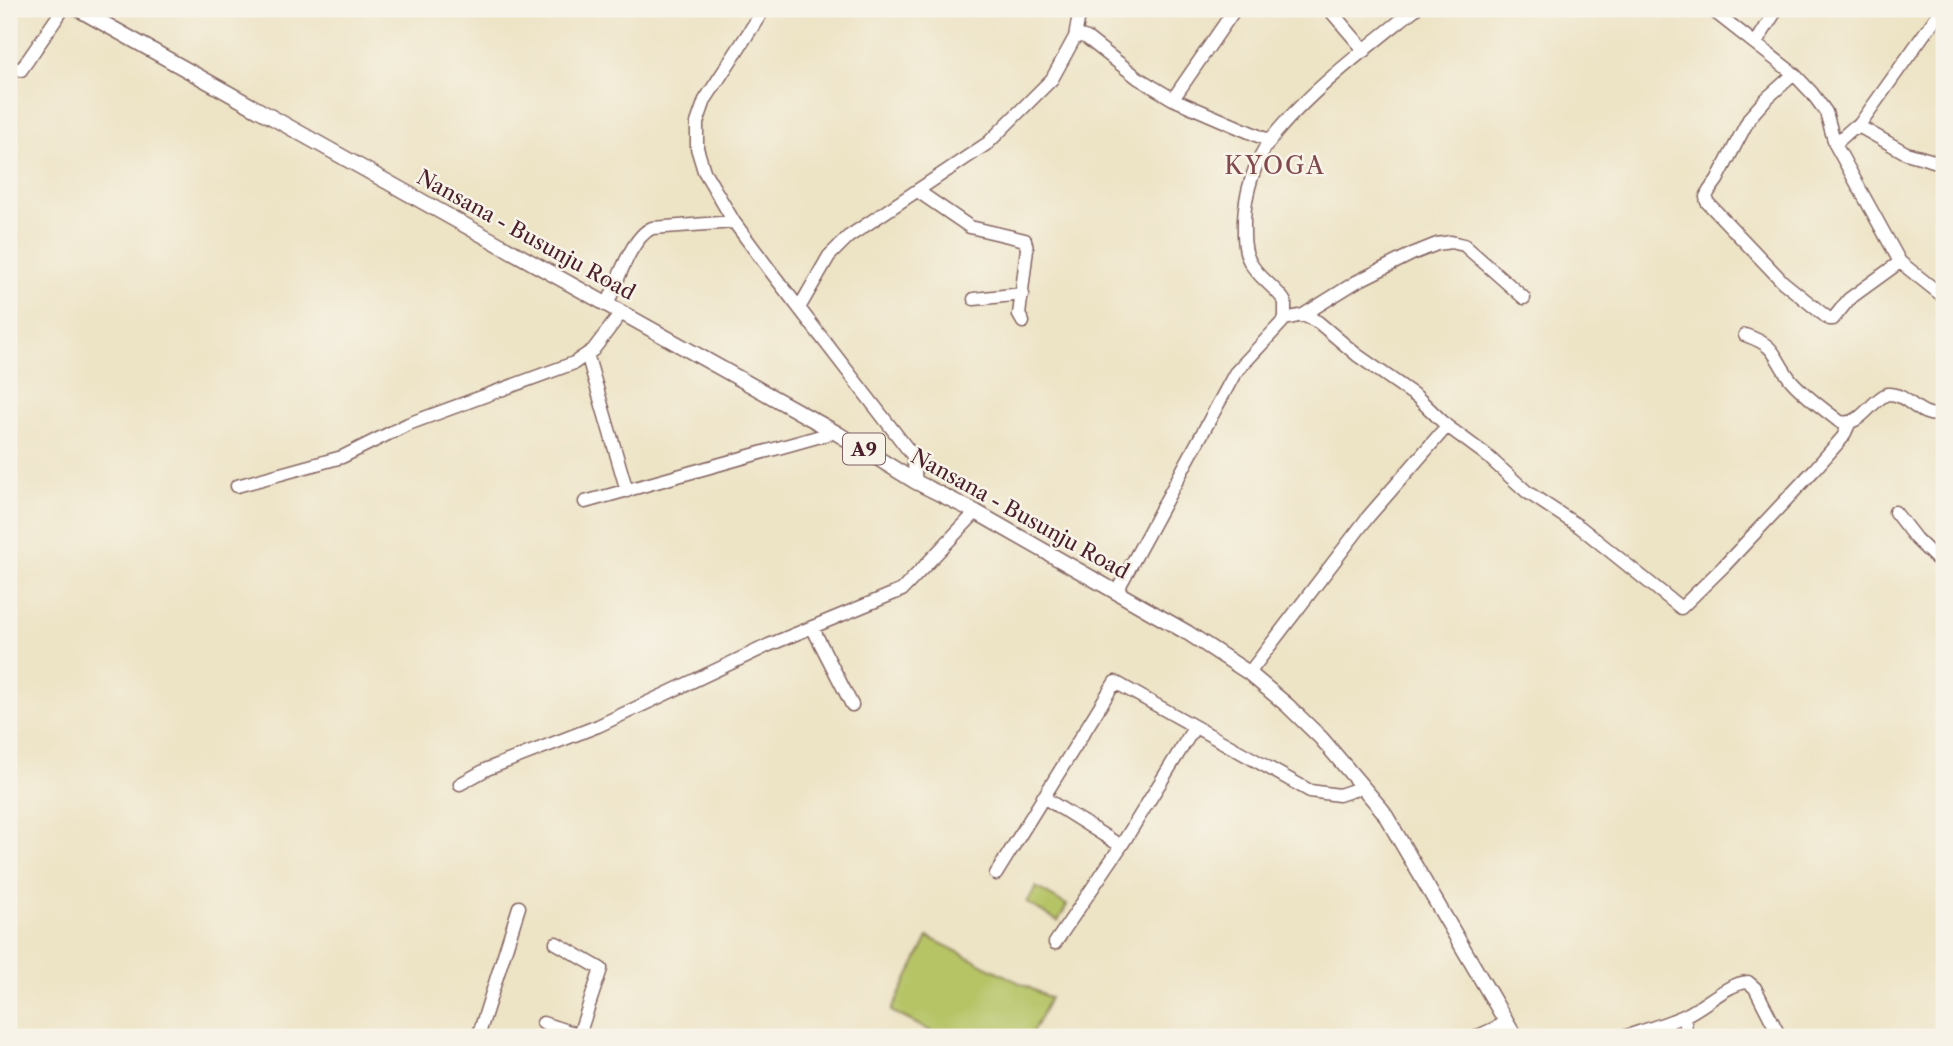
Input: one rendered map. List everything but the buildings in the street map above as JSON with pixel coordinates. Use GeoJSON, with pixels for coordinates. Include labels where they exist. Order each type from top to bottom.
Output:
{"type":"FeatureCollection","features":[{"type":"Feature","properties":{"kind":"main road","name":"Nansana - Busunju Road"},"geometry":{"type":"LineString","coordinates":[[78,9],[835,432],[916,482],[976,512],[1117,591],[1249,673],[1321,738],[1383,811],[1516,1037]]}},
{"type":"Feature","properties":{"kind":"street"},"geometry":{"type":"LineString","coordinates":[[9,67],[21,70],[63,9]]}},
{"type":"Feature","properties":{"kind":"street"},"geometry":{"type":"LineString","coordinates":[[764,9],[705,100],[697,122],[697,148],[704,172],[734,222],[913,456],[916,482]]}},
{"type":"Feature","properties":{"kind":"street"},"geometry":{"type":"LineString","coordinates":[[799,308],[830,256],[848,237],[919,192],[988,143],[1013,121],[1052,79],[1075,37],[1080,9]]}},
{"type":"Feature","properties":{"kind":"street"},"geometry":{"type":"LineString","coordinates":[[1174,99],[1235,9]]}},
{"type":"Feature","properties":{"kind":"street"},"geometry":{"type":"LineString","coordinates":[[1329,9],[1365,51]]}},
{"type":"Feature","properties":{"kind":"street"},"geometry":{"type":"LineString","coordinates":[[1285,318],[1285,302],[1249,262],[1244,239],[1244,213],[1249,186],[1258,163],[1270,141],[1291,117],[1415,9]]}},
{"type":"Feature","properties":{"kind":"street"},"geometry":{"type":"LineString","coordinates":[[1711,9],[1794,74],[1812,93],[1826,112],[1835,144],[1900,262],[1944,297]]}},
{"type":"Feature","properties":{"kind":"street"},"geometry":{"type":"LineString","coordinates":[[1756,43],[1777,9]]}},
{"type":"Feature","properties":{"kind":"street"},"geometry":{"type":"LineString","coordinates":[[1857,128],[1942,9]]}},
{"type":"Feature","properties":{"kind":"street"},"geometry":{"type":"LineString","coordinates":[[1075,37],[1087,38],[1138,78],[1174,99],[1270,141]]}},
{"type":"Feature","properties":{"kind":"street"},"geometry":{"type":"LineString","coordinates":[[1794,74],[1766,99],[1751,117],[1709,191],[1707,202],[1783,282],[1829,319],[1833,319],[1849,299],[1900,262]]}},
{"type":"Feature","properties":{"kind":"street"},"geometry":{"type":"LineString","coordinates":[[1835,144],[1854,127],[1871,132],[1906,153],[1944,164]]}},
{"type":"Feature","properties":{"kind":"street"},"geometry":{"type":"LineString","coordinates":[[919,192],[970,227],[1025,240],[1027,249],[1023,294],[1018,315],[1023,321]]}},
{"type":"Feature","properties":{"kind":"street"},"geometry":{"type":"LineString","coordinates":[[607,304],[631,251],[645,232],[652,228],[734,222]]}},
{"type":"Feature","properties":{"kind":"street"},"geometry":{"type":"LineString","coordinates":[[1117,591],[1235,373],[1285,318],[1303,315],[1356,282],[1412,254],[1437,244],[1451,242],[1464,245],[1524,298]]}},
{"type":"Feature","properties":{"kind":"street"},"geometry":{"type":"LineString","coordinates":[[974,299],[1023,294]]}},
{"type":"Feature","properties":{"kind":"street"},"geometry":{"type":"LineString","coordinates":[[237,486],[342,457],[408,424],[574,363],[593,350],[621,313]]}},
{"type":"Feature","properties":{"kind":"street"},"geometry":{"type":"LineString","coordinates":[[1303,315],[1318,322],[1357,355],[1417,397],[1447,426],[1485,454],[1527,492],[1580,527],[1681,608],[1686,606],[1815,469],[1843,437],[1849,424],[1860,418],[1872,404],[1887,394],[1899,396],[1926,414],[1944,414]]}},
{"type":"Feature","properties":{"kind":"street"},"geometry":{"type":"LineString","coordinates":[[1745,335],[1763,341],[1772,349],[1791,380],[1840,422],[1849,424]]}},
{"type":"Feature","properties":{"kind":"street"},"geometry":{"type":"LineString","coordinates":[[587,354],[627,491]]}},
{"type":"Feature","properties":{"kind":"street"},"geometry":{"type":"LineString","coordinates":[[1249,673],[1368,517],[1447,426]]}},
{"type":"Feature","properties":{"kind":"street"},"geometry":{"type":"LineString","coordinates":[[585,502],[835,432]]}},
{"type":"Feature","properties":{"kind":"street"},"geometry":{"type":"LineString","coordinates":[[460,784],[487,769],[597,726],[769,645],[902,590],[942,551],[976,512]]}},
{"type":"Feature","properties":{"kind":"street"},"geometry":{"type":"LineString","coordinates":[[1895,512],[1916,539],[1944,566]]}},
{"type":"Feature","properties":{"kind":"street"},"geometry":{"type":"LineString","coordinates":[[812,627],[852,705]]}},
{"type":"Feature","properties":{"kind":"street"},"geometry":{"type":"LineString","coordinates":[[996,874],[1115,682],[1310,792],[1339,794],[1363,787]]}},
{"type":"Feature","properties":{"kind":"street"},"geometry":{"type":"LineString","coordinates":[[1055,943],[1121,846],[1195,728]]}},
{"type":"Feature","properties":{"kind":"street"},"geometry":{"type":"LineString","coordinates":[[1043,797],[1121,846]]}},
{"type":"Feature","properties":{"kind":"street"},"geometry":{"type":"LineString","coordinates":[[478,1037],[519,907]]}},
{"type":"Feature","properties":{"kind":"street"},"geometry":{"type":"LineString","coordinates":[[540,1037],[544,1020],[579,1035],[601,970],[556,943]]}},
{"type":"Feature","properties":{"kind":"street"},"geometry":{"type":"LineString","coordinates":[[1624,1037],[1684,1016],[1738,983],[1748,982],[1755,988],[1780,1037]]}},
{"type":"Feature","properties":{"kind":"street"},"geometry":{"type":"LineString","coordinates":[[1684,1016],[1687,1037]]}},
{"type":"Feature","properties":{"kind":"street"},"geometry":{"type":"LineString","coordinates":[[1476,1037],[1506,1023]]}},
{"type":"Feature","properties":{"kind":"green space"},"geometry":{"type":"Polygon","coordinates":[[[1036,887],[1067,905],[1058,921],[1027,903],[1036,887]]]}},
{"type":"Feature","properties":{"kind":"green space"},"geometry":{"type":"Polygon","coordinates":[[[928,937],[1050,998],[1030,1037],[942,1037],[891,1011],[928,937]]]}},
{"type":"Feature","properties":{"kind":"district","name":"KYOGA"},"geometry":{"type":"Point","coordinates":[1275,166]}}]}
